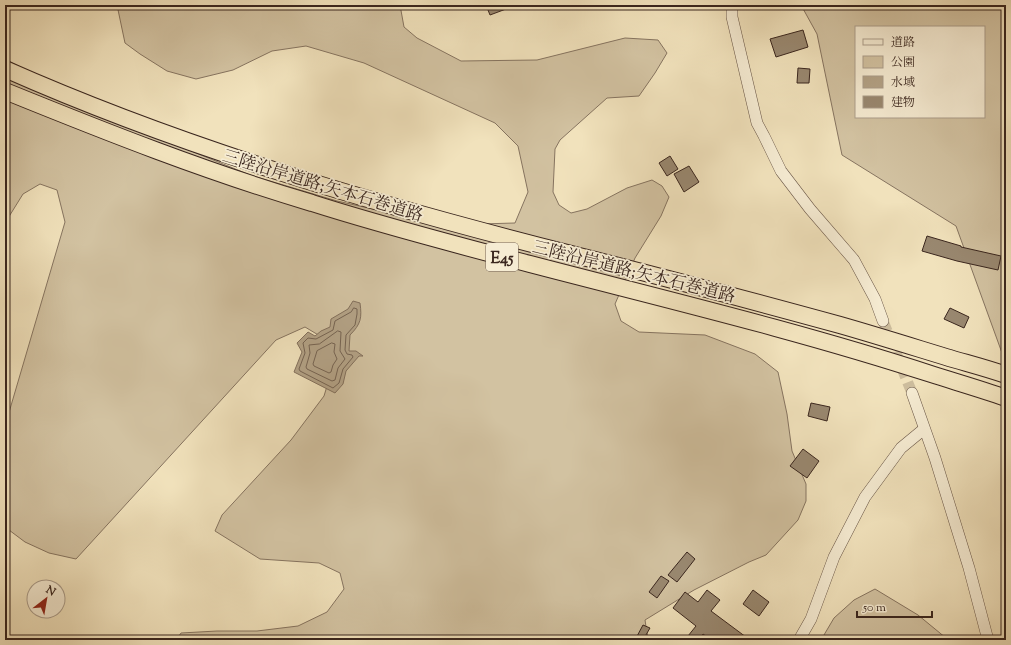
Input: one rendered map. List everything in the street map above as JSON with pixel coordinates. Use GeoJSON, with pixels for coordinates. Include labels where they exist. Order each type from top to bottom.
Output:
{"type":"FeatureCollection","features":[{"type":"Feature","properties":{"kind":"highway","name":"三陸沿岸道路;矢本石巻道路"},"geometry":{"type":"LineString","coordinates":[[5,69],[123,118],[219,153],[316,184],[403,210],[697,286],[862,332],[1006,375]]}},
{"type":"Feature","properties":{"kind":"highway","name":"三陸沿岸道路;矢本石巻道路"},"geometry":{"type":"LineString","coordinates":[[5,91],[116,136],[310,203],[522,262],[862,351],[1006,398]]}},
{"type":"Feature","properties":{"kind":"street"},"geometry":{"type":"LineString","coordinates":[[732,5],[732,17],[757,123],[781,171],[810,209],[854,260],[875,299],[883,321]]}},
{"type":"Feature","properties":{"kind":"street"},"geometry":{"type":"LineString","coordinates":[[912,393],[935,458],[969,568],[988,640]]}},
{"type":"Feature","properties":{"kind":"street"},"geometry":{"type":"LineString","coordinates":[[799,640],[811,619],[834,557],[865,497],[901,448],[924,429]]}},
{"type":"Feature","properties":{"kind":"green space"},"geometry":{"type":"Polygon","coordinates":[[[117,5],[400,5],[404,27],[417,38],[461,61],[537,60],[625,38],[658,40],[667,53],[639,96],[607,98],[560,140],[555,149],[553,192],[559,205],[571,213],[587,209],[627,188],[652,180],[662,186],[669,197],[661,216],[635,258],[615,304],[621,321],[639,332],[705,335],[755,354],[778,372],[787,414],[792,451],[806,484],[806,501],[798,520],[766,555],[694,590],[645,620],[649,640],[176,640],[181,633],[257,631],[298,626],[327,612],[344,589],[340,573],[319,563],[260,559],[215,531],[222,515],[291,440],[324,396],[331,373],[320,336],[305,327],[276,340],[76,559],[49,553],[25,542],[5,527],[5,426],[65,222],[57,190],[40,184],[23,194],[5,223],[5,59],[157,137],[250,175],[337,201],[444,225],[515,223],[528,192],[518,146],[495,123],[364,63],[306,46],[272,51],[233,70],[196,79],[167,71],[125,43],[117,5]]]}},
{"type":"Feature","properties":{"kind":"green space"},"geometry":{"type":"Polygon","coordinates":[[[801,5],[1006,5],[1006,364],[956,226],[842,155],[817,34],[801,5]]]}},
{"type":"Feature","properties":{"kind":"green space"},"geometry":{"type":"Polygon","coordinates":[[[875,589],[918,615],[946,638],[946,640],[821,640],[834,618],[854,600],[875,589]]]}},
{"type":"Feature","properties":{"kind":"water"},"geometry":{"type":"Polygon","coordinates":[[[353,301],[360,303],[361,317],[359,324],[350,335],[349,351],[356,351],[363,356],[359,356],[346,371],[343,384],[335,393],[294,372],[302,352],[297,343],[308,332],[315,336],[321,331],[330,327],[331,319],[348,309],[353,301]]]}},
{"type":"Feature","properties":{"kind":"building"},"geometry":{"type":"Polygon","coordinates":[[[486,5],[513,5],[514,6],[490,15],[486,5]]]}},
{"type":"Feature","properties":{"kind":"building"},"geometry":{"type":"Polygon","coordinates":[[[803,30],[808,47],[776,57],[770,39],[803,30]]]}},
{"type":"Feature","properties":{"kind":"building"},"geometry":{"type":"Polygon","coordinates":[[[798,68],[810,69],[809,83],[797,83],[798,68]]]}},
{"type":"Feature","properties":{"kind":"building"},"geometry":{"type":"Polygon","coordinates":[[[670,156],[678,169],[667,176],[659,163],[670,156]]]}},
{"type":"Feature","properties":{"kind":"building"},"geometry":{"type":"Polygon","coordinates":[[[689,166],[699,182],[684,192],[674,174],[689,166]]]}},
{"type":"Feature","properties":{"kind":"building"},"geometry":{"type":"Polygon","coordinates":[[[927,236],[961,247],[1001,256],[998,270],[957,261],[922,251],[927,236]]]}},
{"type":"Feature","properties":{"kind":"building"},"geometry":{"type":"Polygon","coordinates":[[[950,308],[969,317],[964,328],[944,319],[950,308]]]}},
{"type":"Feature","properties":{"kind":"building"},"geometry":{"type":"Polygon","coordinates":[[[811,403],[830,407],[827,421],[808,416],[811,403]]]}},
{"type":"Feature","properties":{"kind":"building"},"geometry":{"type":"Polygon","coordinates":[[[803,449],[819,461],[807,478],[790,466],[803,449]]]}},
{"type":"Feature","properties":{"kind":"building"},"geometry":{"type":"Polygon","coordinates":[[[687,552],[695,559],[677,582],[668,575],[687,552]]]}},
{"type":"Feature","properties":{"kind":"building"},"geometry":{"type":"Polygon","coordinates":[[[661,576],[669,581],[657,598],[649,592],[661,576]]]}},
{"type":"Feature","properties":{"kind":"building"},"geometry":{"type":"Polygon","coordinates":[[[707,590],[720,600],[711,611],[750,640],[711,640],[703,634],[699,640],[693,640],[688,636],[696,626],[673,608],[685,592],[698,602],[707,590]]]}},
{"type":"Feature","properties":{"kind":"building"},"geometry":{"type":"Polygon","coordinates":[[[753,590],[769,602],[759,616],[743,604],[753,590]]]}},
{"type":"Feature","properties":{"kind":"building"},"geometry":{"type":"Polygon","coordinates":[[[643,625],[650,628],[643,640],[635,640],[643,625]]]}},
{"type":"Feature","properties":{"kind":"tunnel"},"geometry":{"type":"LineString","coordinates":[[883,321],[912,393]]}}]}
